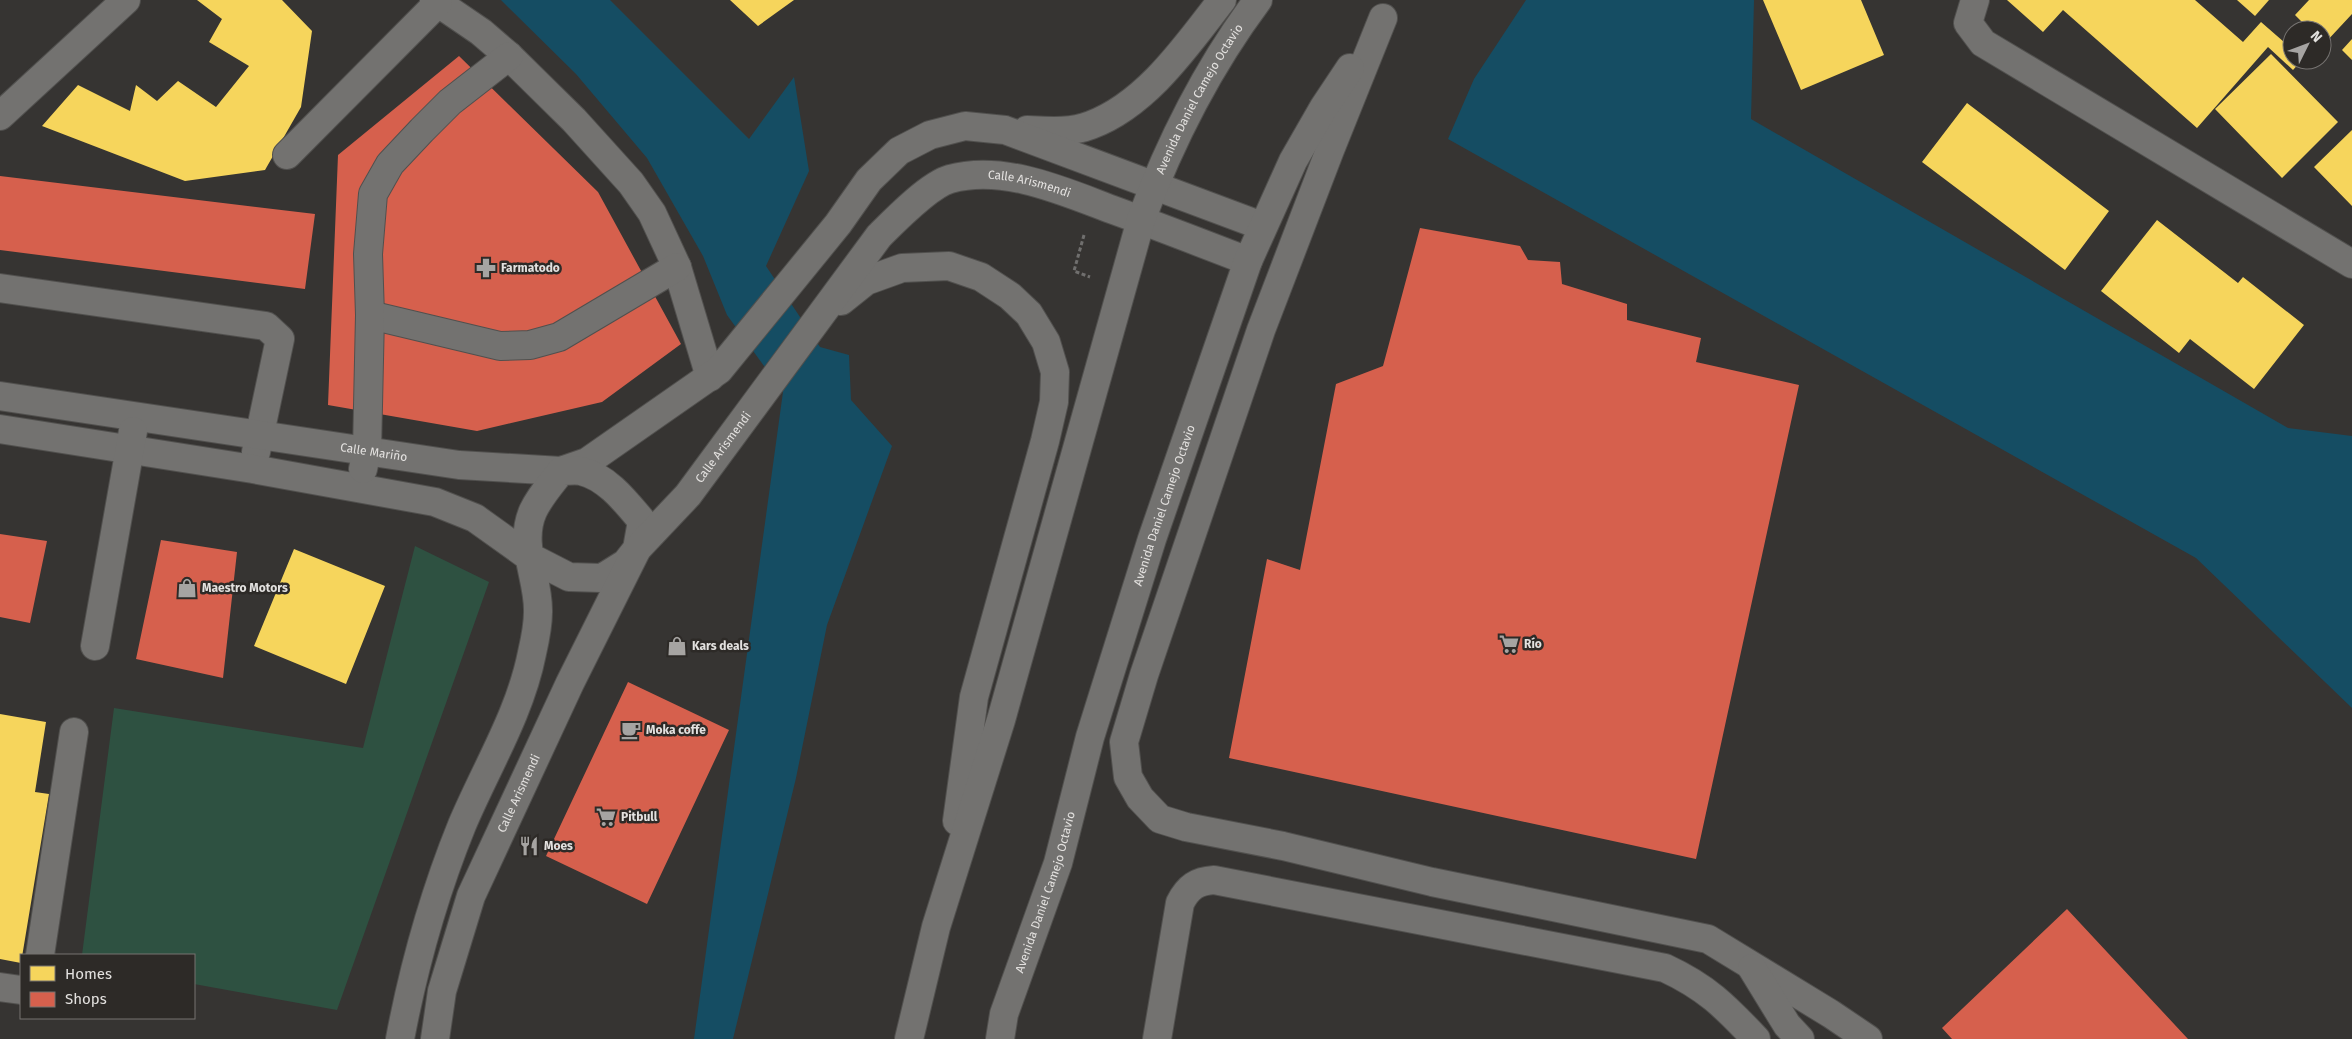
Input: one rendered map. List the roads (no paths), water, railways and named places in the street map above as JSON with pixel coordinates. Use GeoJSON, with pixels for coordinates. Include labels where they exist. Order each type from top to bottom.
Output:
{"type":"FeatureCollection","features":[{"type":"Feature","properties":{"kind":"street"},"geometry":{"type":"LineString","coordinates":[[0,116],[126,0]]}},
{"type":"Feature","properties":{"kind":"street"},"geometry":{"type":"LineString","coordinates":[[1006,130],[1065,131],[1091,125],[1119,112],[1152,83],[1222,0]]}},
{"type":"Feature","properties":{"kind":"street","name":"Avenida Daniel Camejo Octavio"},"geometry":{"type":"LineString","coordinates":[[909,1039],[936,927],[1018,663],[1120,290],[1141,220],[1172,143],[1212,69],[1258,0]]}},
{"type":"Feature","properties":{"kind":"street"},"geometry":{"type":"LineString","coordinates":[[1975,0],[1968,23],[1983,42],[2352,264]]}},
{"type":"Feature","properties":{"kind":"street"},"geometry":{"type":"LineString","coordinates":[[287,155],[436,2],[481,32],[509,56],[574,120],[631,184],[652,213],[677,267],[715,373]]}},
{"type":"Feature","properties":{"kind":"street"},"geometry":{"type":"LineString","coordinates":[[1389,9],[1261,330],[1144,675],[1124,742],[1128,777],[1140,798],[1160,818],[1186,827],[1283,846],[1456,887],[1708,940],[1868,1039]]}},
{"type":"Feature","properties":{"kind":"street","name":"Avenida Daniel Camejo Octavio"},"geometry":{"type":"LineString","coordinates":[[1000,1039],[1004,1014],[1058,864],[1090,737],[1149,548],[1248,261],[1262,226],[1293,161],[1324,107],[1389,9]]}},
{"type":"Feature","properties":{"kind":"street"},"geometry":{"type":"LineString","coordinates":[[360,488],[367,451],[370,315],[368,254],[373,194],[390,164],[422,130],[450,102],[509,56]]}},
{"type":"Feature","properties":{"kind":"street","name":"Calle Mariño"},"geometry":{"type":"LineString","coordinates":[[0,396],[459,465],[561,471],[587,462],[715,373],[838,224],[869,180],[899,151],[930,135],[965,126],[1006,130]]}},
{"type":"Feature","properties":{"kind":"street"},"geometry":{"type":"LineString","coordinates":[[1006,130],[1262,226]]}},
{"type":"Feature","properties":{"kind":"street","name":"Calle Arismendi"},"geometry":{"type":"LineString","coordinates":[[434,1039],[442,991],[471,896],[570,683],[637,549],[688,495],[879,236],[912,203],[948,179],[981,174],[1004,177],[1042,184],[1248,261]]}},
{"type":"Feature","properties":{"kind":"street"},"geometry":{"type":"LineString","coordinates":[[822,315],[866,281],[902,268],[949,266],[981,277],[1010,296],[1029,314],[1046,342],[1056,372],[1054,402],[1046,441],[974,697],[958,808],[956,863]]}},
{"type":"Feature","properties":{"kind":"street"},"geometry":{"type":"LineString","coordinates":[[370,315],[500,346],[530,345],[559,336],[677,267]]}},
{"type":"Feature","properties":{"kind":"street"},"geometry":{"type":"LineString","coordinates":[[0,288],[266,326],[280,339],[253,469]]}},
{"type":"Feature","properties":{"kind":"street"},"geometry":{"type":"LineString","coordinates":[[95,646],[136,416]]}},
{"type":"Feature","properties":{"kind":"street"},"geometry":{"type":"LineString","coordinates":[[0,429],[130,448],[435,502],[475,518],[528,556],[569,577],[585,579],[602,578],[626,563],[637,549],[642,522],[624,499],[603,481],[582,471],[561,471],[544,492],[532,512],[527,533],[528,556],[538,611],[532,654],[517,706],[444,872],[414,970],[400,1039]]}},
{"type":"Feature","properties":{"kind":"street"},"geometry":{"type":"LineString","coordinates":[[40,954],[74,732]]}},
{"type":"Feature","properties":{"kind":"street"},"geometry":{"type":"LineString","coordinates":[[1156,1039],[1180,902],[1186,892],[1195,884],[1214,880],[1665,968],[1690,980],[1714,995],[1756,1039]]}},
{"type":"Feature","properties":{"kind":"street"},"geometry":{"type":"LineString","coordinates":[[1447,926],[1456,887]]}},
{"type":"Feature","properties":{"kind":"street"},"geometry":{"type":"LineString","coordinates":[[1749,964],[1787,1024],[1800,1039]]}},
{"type":"Feature","properties":{"kind":"street"},"geometry":{"type":"LineString","coordinates":[[0,987],[20,990]]}},
{"type":"Feature","properties":{"kind":"water"},"geometry":{"type":"Polygon","coordinates":[[[501,0],[610,0],[749,139],[794,77],[809,171],[766,266],[820,347],[849,355],[851,400],[892,446],[827,625],[796,778],[733,1039],[694,1039],[783,392],[727,315],[703,256],[647,158],[576,74],[501,0]]]}},
{"type":"Feature","properties":{"kind":"water"},"geometry":{"type":"Polygon","coordinates":[[[1526,0],[1754,0],[1751,119],[2288,428],[2352,436],[2352,708],[2196,558],[1448,139],[1474,79],[1526,0]]]}},
{"type":"Feature","properties":{"kind":"place","name":"Farmatodo"},"geometry":{"type":"Point","coordinates":[486,268]}},
{"type":"Feature","properties":{"kind":"place","name":"Maestro Motors"},"geometry":{"type":"Point","coordinates":[187,588]}},
{"type":"Feature","properties":{"kind":"place","name":"Río"},"geometry":{"type":"Point","coordinates":[1509,644]}},
{"type":"Feature","properties":{"kind":"place","name":"Kars deals"},"geometry":{"type":"Point","coordinates":[677,646]}},
{"type":"Feature","properties":{"kind":"place","name":"Moka coffe"},"geometry":{"type":"Point","coordinates":[631,730]}},
{"type":"Feature","properties":{"kind":"place","name":"Pitbull"},"geometry":{"type":"Point","coordinates":[606,817]}},
{"type":"Feature","properties":{"kind":"place","name":"Moes"},"geometry":{"type":"Point","coordinates":[529,846]}}]}
